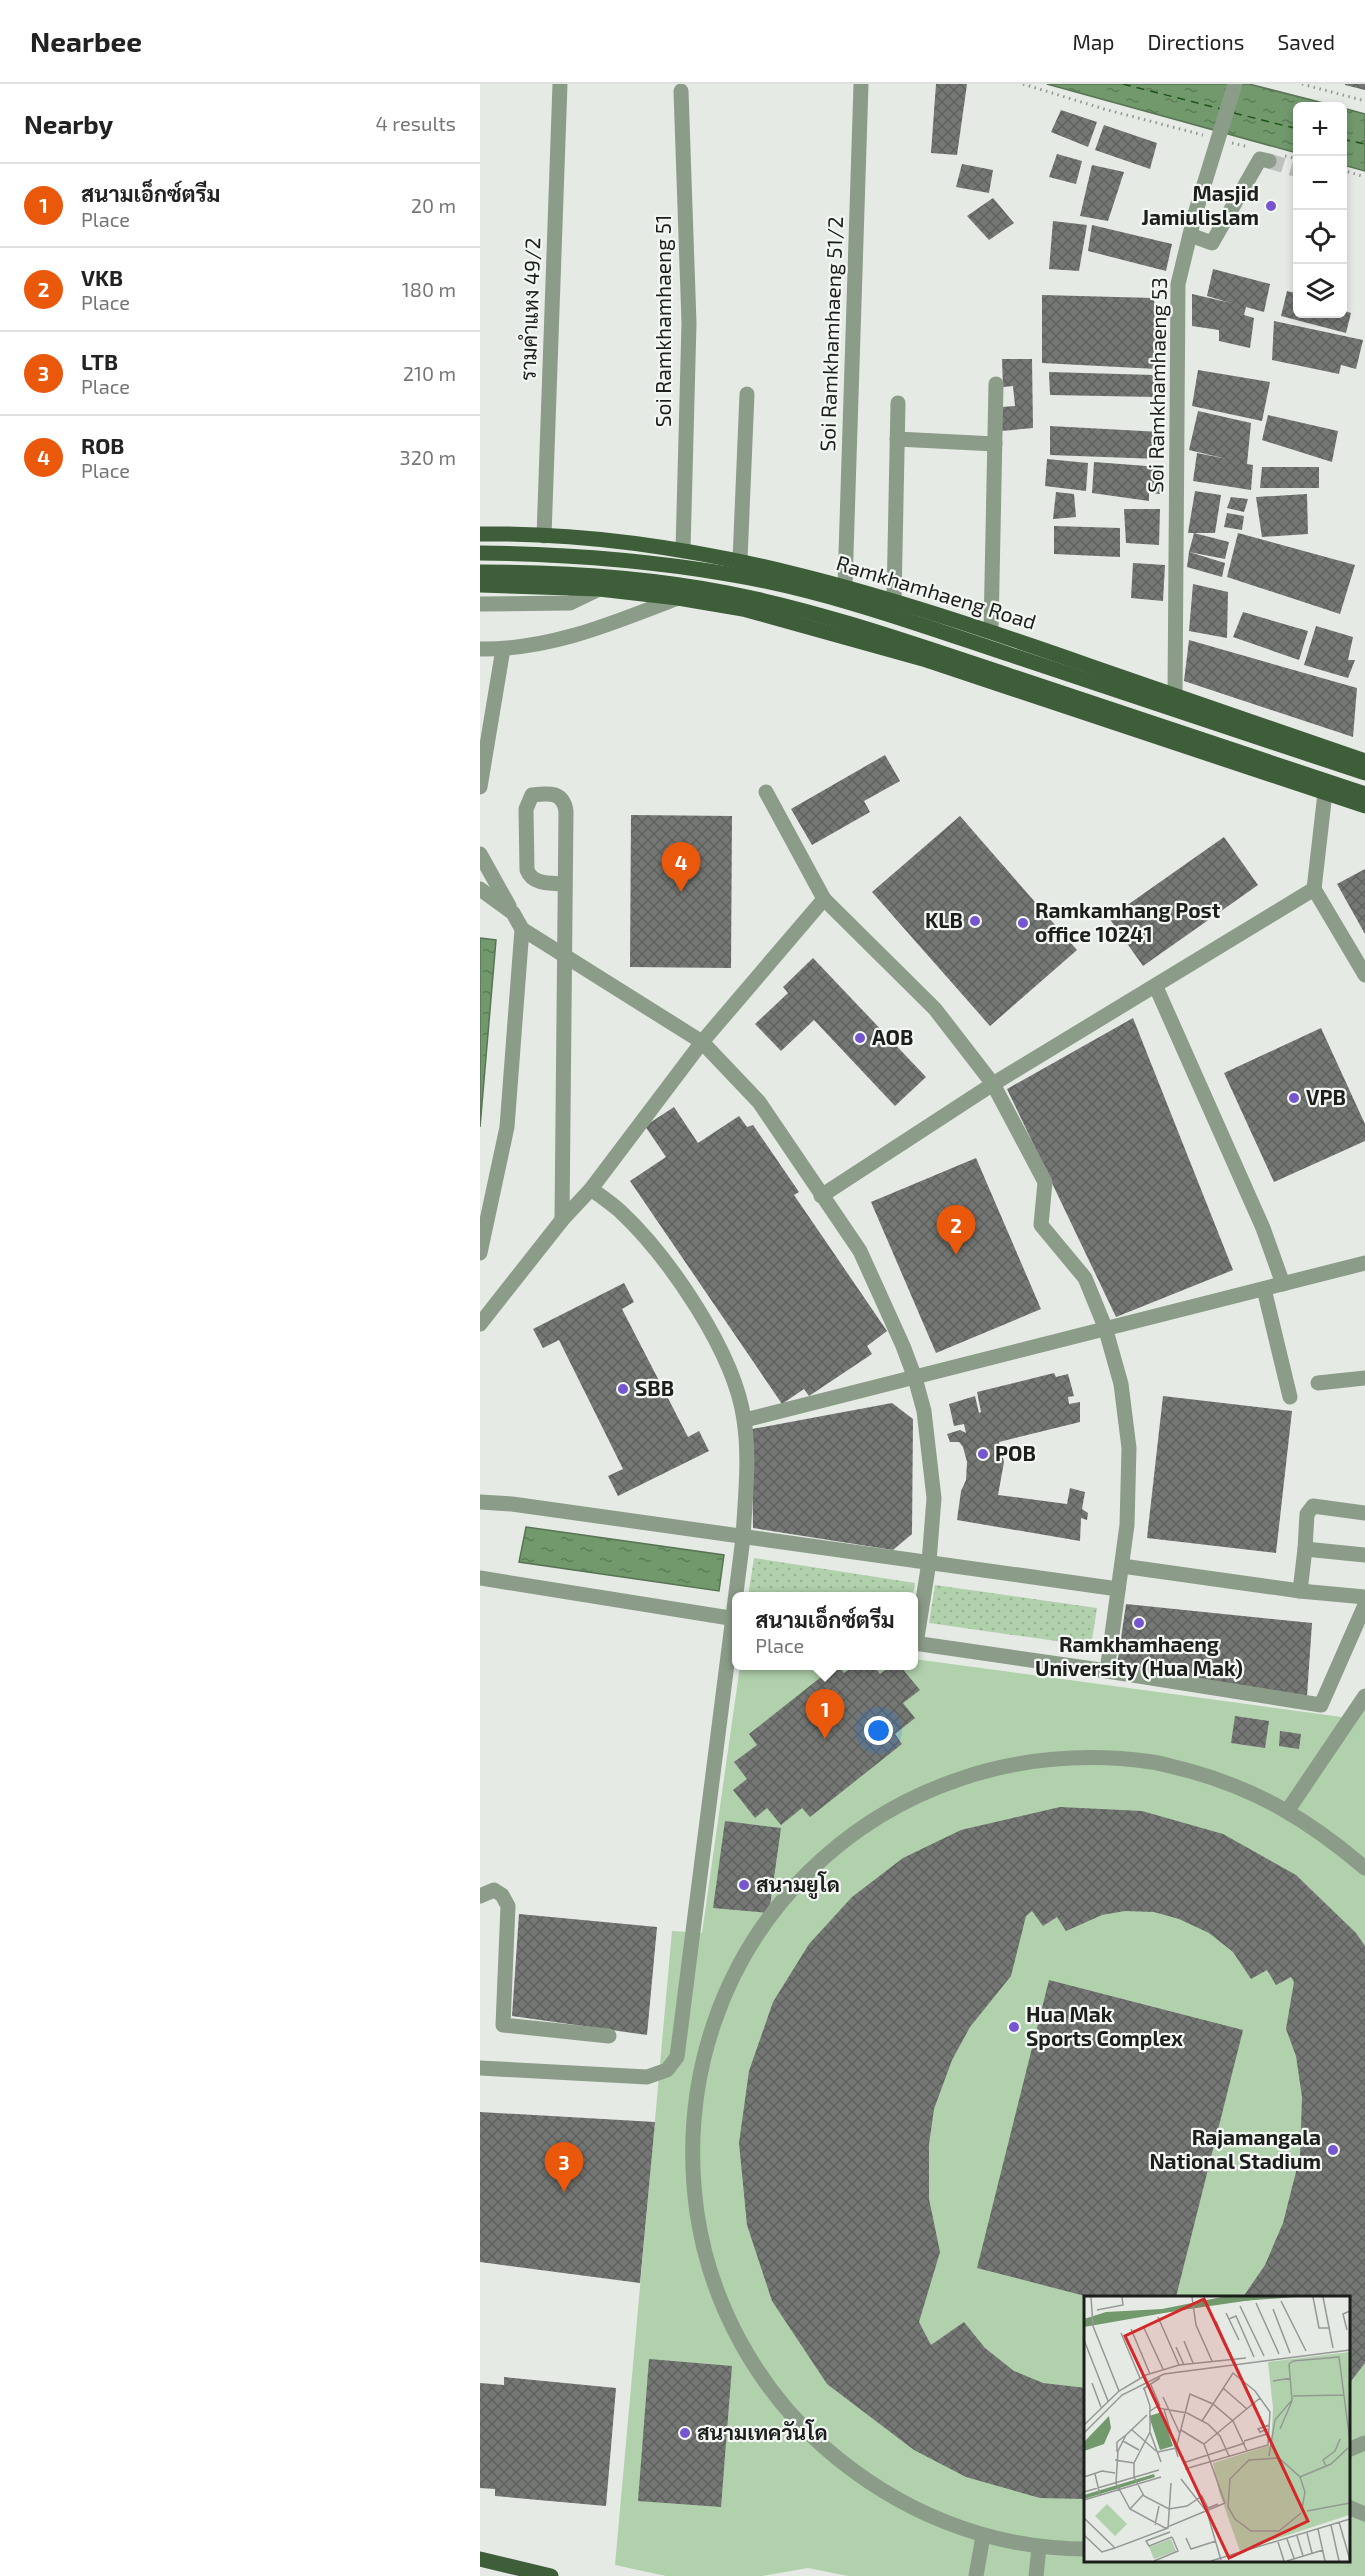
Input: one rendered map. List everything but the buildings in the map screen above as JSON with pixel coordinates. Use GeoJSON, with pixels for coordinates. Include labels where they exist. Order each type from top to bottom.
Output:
{"type":"FeatureCollection","features":[{"type":"Feature","properties":{"kind":"main road","name":"Ramkhamhaeng Road"},"geometry":{"type":"LineString","coordinates":[[480,534],[544,536],[683,550],[740,560],[845,585],[1021,641],[1365,761]]}},
{"type":"Feature","properties":{"kind":"main road","name":"Ramkhamhaeng Road"},"geometry":{"type":"LineString","coordinates":[[480,553],[554,554],[640,561],[730,574],[816,594],[905,619],[1365,773]]}},
{"type":"Feature","properties":{"kind":"main road"},"geometry":{"type":"LineString","coordinates":[[480,572],[554,572],[637,580],[726,593],[806,611],[906,641],[1365,794]]}},
{"type":"Feature","properties":{"kind":"main road"},"geometry":{"type":"LineString","coordinates":[[480,585],[599,589],[678,598],[742,609],[922,658],[1365,806]]}},
{"type":"Feature","properties":{"kind":"main road"},"geometry":{"type":"LineString","coordinates":[[873,644],[889,599]]}},
{"type":"Feature","properties":{"kind":"main road"},"geometry":{"type":"LineString","coordinates":[[922,658],[932,612]]}},
{"type":"Feature","properties":{"kind":"main road"},"geometry":{"type":"LineString","coordinates":[[1008,688],[1021,641]]}},
{"type":"Feature","properties":{"kind":"main road"},"geometry":{"type":"LineString","coordinates":[[1052,702],[1064,657]]}},
{"type":"Feature","properties":{"kind":"main road"},"geometry":{"type":"LineString","coordinates":[[480,2559],[551,2576]]}},
{"type":"Feature","properties":{"kind":"street","name":"รามคำแหง 49/2"},"geometry":{"type":"LineString","coordinates":[[544,536],[560,84]]}},
{"type":"Feature","properties":{"kind":"street","name":"Soi Ramkhamhaeng 51/2"},"geometry":{"type":"LineString","coordinates":[[845,585],[861,84]]}},
{"type":"Feature","properties":{"kind":"street","name":"Soi Ramkhamhaeng 53"},"geometry":{"type":"LineString","coordinates":[[1176,696],[1178,284],[1195,214],[1235,84]]}},
{"type":"Feature","properties":{"kind":"street","name":"Soi Ramkhamhaeng 51"},"geometry":{"type":"LineString","coordinates":[[681,91],[689,323],[683,550]]}},
{"type":"Feature","properties":{"kind":"street"},"geometry":{"type":"LineString","coordinates":[[1190,235],[1212,243],[1260,159],[1272,158]]}},
{"type":"Feature","properties":{"kind":"street"},"geometry":{"type":"LineString","coordinates":[[991,631],[996,384]]}},
{"type":"Feature","properties":{"kind":"street"},"geometry":{"type":"LineString","coordinates":[[740,560],[747,394]]}},
{"type":"Feature","properties":{"kind":"street"},"geometry":{"type":"LineString","coordinates":[[889,599],[898,403]]}},
{"type":"Feature","properties":{"kind":"street"},"geometry":{"type":"LineString","coordinates":[[897,439],[995,444]]}},
{"type":"Feature","properties":{"kind":"street"},"geometry":{"type":"LineString","coordinates":[[480,604],[570,603],[599,589]]}},
{"type":"Feature","properties":{"kind":"street"},"geometry":{"type":"LineString","coordinates":[[480,649],[503,649],[551,643],[678,598]]}},
{"type":"Feature","properties":{"kind":"street"},"geometry":{"type":"LineString","coordinates":[[480,787],[503,649]]}},
{"type":"Feature","properties":{"kind":"street"},"geometry":{"type":"LineString","coordinates":[[562,1220],[566,805],[558,795],[551,792],[532,795],[526,809],[526,870],[529,876],[539,882],[565,884]]}},
{"type":"Feature","properties":{"kind":"street"},"geometry":{"type":"LineString","coordinates":[[766,792],[824,900],[936,1009],[993,1084],[1045,1182],[1041,1225],[1085,1278],[1105,1327],[1121,1384],[1129,1448],[1127,1525],[1107,1671]]}},
{"type":"Feature","properties":{"kind":"street"},"geometry":{"type":"LineString","coordinates":[[1325,793],[1314,889],[1365,975]]}},
{"type":"Feature","properties":{"kind":"street"},"geometry":{"type":"LineString","coordinates":[[480,854],[522,929],[702,1042],[759,1102],[860,1251],[903,1346],[924,1411],[933,1487],[929,1562],[918,1626]]}},
{"type":"Feature","properties":{"kind":"street"},"geometry":{"type":"LineString","coordinates":[[480,888],[513,913]]}},
{"type":"Feature","properties":{"kind":"street"},"geometry":{"type":"LineString","coordinates":[[821,1196],[993,1084],[1314,889]]}},
{"type":"Feature","properties":{"kind":"street"},"geometry":{"type":"LineString","coordinates":[[480,1324],[562,1220],[591,1189],[702,1042],[824,900]]}},
{"type":"Feature","properties":{"kind":"street"},"geometry":{"type":"LineString","coordinates":[[480,1254],[507,1127],[522,929]]}},
{"type":"Feature","properties":{"kind":"street"},"geometry":{"type":"LineString","coordinates":[[1156,987],[1263,1228],[1283,1284]]}},
{"type":"Feature","properties":{"kind":"street"},"geometry":{"type":"LineString","coordinates":[[591,1189],[619,1210],[643,1236],[691,1300],[728,1365],[745,1420],[747,1468],[737,1592]]}},
{"type":"Feature","properties":{"kind":"street"},"geometry":{"type":"LineString","coordinates":[[745,1420],[1365,1263]]}},
{"type":"Feature","properties":{"kind":"street"},"geometry":{"type":"LineString","coordinates":[[1264,1289],[1290,1397]]}},
{"type":"Feature","properties":{"kind":"street"},"geometry":{"type":"LineString","coordinates":[[1318,1383],[1365,1378]]}},
{"type":"Feature","properties":{"kind":"street"},"geometry":{"type":"LineString","coordinates":[[480,1502],[512,1504],[1118,1589]]}},
{"type":"Feature","properties":{"kind":"street"},"geometry":{"type":"LineString","coordinates":[[1300,1591],[1307,1514],[1313,1506],[1365,1513]]}},
{"type":"Feature","properties":{"kind":"street"},"geometry":{"type":"LineString","coordinates":[[1305,1549],[1365,1555]]}},
{"type":"Feature","properties":{"kind":"street"},"geometry":{"type":"LineString","coordinates":[[1122,1566],[1300,1591],[1365,1597]]}},
{"type":"Feature","properties":{"kind":"street"},"geometry":{"type":"LineString","coordinates":[[480,1578],[732,1618]]}},
{"type":"Feature","properties":{"kind":"street"},"geometry":{"type":"LineString","coordinates":[[918,1643],[1321,1706],[1365,1605]]}},
{"type":"Feature","properties":{"kind":"street"},"geometry":{"type":"LineString","coordinates":[[480,2068],[647,2077],[667,2070],[677,2057],[732,1633]]}},
{"type":"Feature","properties":{"kind":"street"},"geometry":{"type":"LineString","coordinates":[[1288,1810],[1365,1696]]}},
{"type":"Feature","properties":{"kind":"street"},"geometry":{"type":"LineString","coordinates":[[1084,2549],[1040,2547],[983,2536],[917,2511],[856,2474],[802,2427],[752,2362],[724,2310],[702,2242],[692,2172],[694,2101],[710,2032],[737,1967],[776,1908],[824,1856],[881,1814],[945,1783],[1013,1764],[1084,1757],[1155,1762],[1223,1780],[1288,1810],[1330,1838],[1365,1868]]}},
{"type":"Feature","properties":{"kind":"street"},"geometry":{"type":"LineString","coordinates":[[480,1896],[494,1890],[502,1895],[508,1906],[503,2025],[609,2036]]}},
{"type":"Feature","properties":{"kind":"street"},"geometry":{"type":"LineString","coordinates":[[1350,2449],[1365,2443]]}},
{"type":"Feature","properties":{"kind":"street"},"geometry":{"type":"LineString","coordinates":[[1350,2508],[1365,2514]]}},
{"type":"Feature","properties":{"kind":"street"},"geometry":{"type":"LineString","coordinates":[[976,2576],[983,2536]]}},
{"type":"Feature","properties":{"kind":"street"},"geometry":{"type":"LineString","coordinates":[[1036,2576],[1040,2547]]}},
{"type":"Feature","properties":{"kind":"path"},"geometry":{"type":"LineString","coordinates":[[1023,84],[1208,137]]}},
{"type":"Feature","properties":{"kind":"path"},"geometry":{"type":"LineString","coordinates":[[1302,84],[1365,101]]}},
{"type":"Feature","properties":{"kind":"path"},"geometry":{"type":"LineString","coordinates":[[1230,142],[1253,148]]}},
{"type":"Feature","properties":{"kind":"path"},"geometry":{"type":"LineString","coordinates":[[1272,158],[1293,159]]}},
{"type":"Feature","properties":{"kind":"path"},"geometry":{"type":"LineString","coordinates":[[1347,172],[1365,177]]}},
{"type":"Feature","properties":{"kind":"shaded area"},"geometry":{"type":"Polygon","coordinates":[[[754,1558],[915,1583],[914,1592],[749,1592],[754,1558]]]}},
{"type":"Feature","properties":{"kind":"shaded area"},"geometry":{"type":"Polygon","coordinates":[[[935,1585],[1097,1608],[1091,1646],[929,1623],[935,1585]]]}},
{"type":"Feature","properties":{"kind":"shaded area","name":"Hua Mak Sports Complex"},"geometry":{"type":"Polygon","coordinates":[[[918,1660],[1349,1718],[1365,1690],[1365,2576],[848,2576],[808,2568],[762,2576],[666,2576],[615,2565],[672,1931],[702,1933],[739,1670],[918,1670],[918,1660]]]}},
{"type":"Feature","properties":{"kind":"water"},"geometry":{"type":"Polygon","coordinates":[[[1047,84],[1249,84],[1319,102],[1293,102],[1293,152],[1047,84]]]}},
{"type":"Feature","properties":{"kind":"water"},"geometry":{"type":"Polygon","coordinates":[[[1347,109],[1365,114],[1365,171],[1347,166],[1347,109]]]}},
{"type":"Feature","properties":{"kind":"water"},"geometry":{"type":"Polygon","coordinates":[[[480,938],[496,940],[480,1127],[480,938]]]}},
{"type":"Feature","properties":{"kind":"water"},"geometry":{"type":"Polygon","coordinates":[[[526,1527],[724,1555],[719,1591],[519,1562],[526,1527]]]}},
{"type":"Feature","properties":{"kind":"ferry route"},"geometry":{"type":"LineString","coordinates":[[1123,84],[1221,109]]}},
{"type":"Feature","properties":{"kind":"ferry route"},"geometry":{"type":"LineString","coordinates":[[1234,113],[1293,128]]}},
{"type":"Feature","properties":{"kind":"ferry route"},"geometry":{"type":"LineString","coordinates":[[1347,140],[1365,144]]}},
{"type":"Feature","properties":{"kind":"tunnel"},"geometry":{"type":"LineString","coordinates":[[1269,161],[1293,168]]}},
{"type":"Feature","properties":{"kind":"place","name":"Masjid Jamiulislam"},"geometry":{"type":"Point","coordinates":[1271,206]}},
{"type":"Feature","properties":{"kind":"place","name":"ROB"},"geometry":{"type":"Point","coordinates":[681,892]}},
{"type":"Feature","properties":{"kind":"place","name":"KLB"},"geometry":{"type":"Point","coordinates":[975,921]}},
{"type":"Feature","properties":{"kind":"place","name":"Ramkamhang Post office 10241"},"geometry":{"type":"Point","coordinates":[1023,923]}},
{"type":"Feature","properties":{"kind":"place","name":"AOB"},"geometry":{"type":"Point","coordinates":[860,1038]}},
{"type":"Feature","properties":{"kind":"place","name":"VPB"},"geometry":{"type":"Point","coordinates":[1294,1098]}},
{"type":"Feature","properties":{"kind":"place","name":"VKB"},"geometry":{"type":"Point","coordinates":[956,1255]}},
{"type":"Feature","properties":{"kind":"place","name":"SBB"},"geometry":{"type":"Point","coordinates":[623,1389]}},
{"type":"Feature","properties":{"kind":"place","name":"POB"},"geometry":{"type":"Point","coordinates":[983,1454]}},
{"type":"Feature","properties":{"kind":"place","name":"Ramkhamhaeng University (Hua Mak)"},"geometry":{"type":"Point","coordinates":[1139,1623]}},
{"type":"Feature","properties":{"kind":"place","name":"สนามเอ็กซ์ตรีม"},"geometry":{"type":"Point","coordinates":[825,1739]}},
{"type":"Feature","properties":{"kind":"place","name":"สนามยูโด"},"geometry":{"type":"Point","coordinates":[744,1885]}},
{"type":"Feature","properties":{"kind":"place","name":"Hua Mak Sports Complex"},"geometry":{"type":"Point","coordinates":[1014,2027]}},
{"type":"Feature","properties":{"kind":"place","name":"Rajamangala National Stadium"},"geometry":{"type":"Point","coordinates":[1333,2150]}},
{"type":"Feature","properties":{"kind":"place","name":"LTB"},"geometry":{"type":"Point","coordinates":[564,2192]}},
{"type":"Feature","properties":{"kind":"place","name":"สนามเทควันโด"},"geometry":{"type":"Point","coordinates":[685,2433]}}]}
